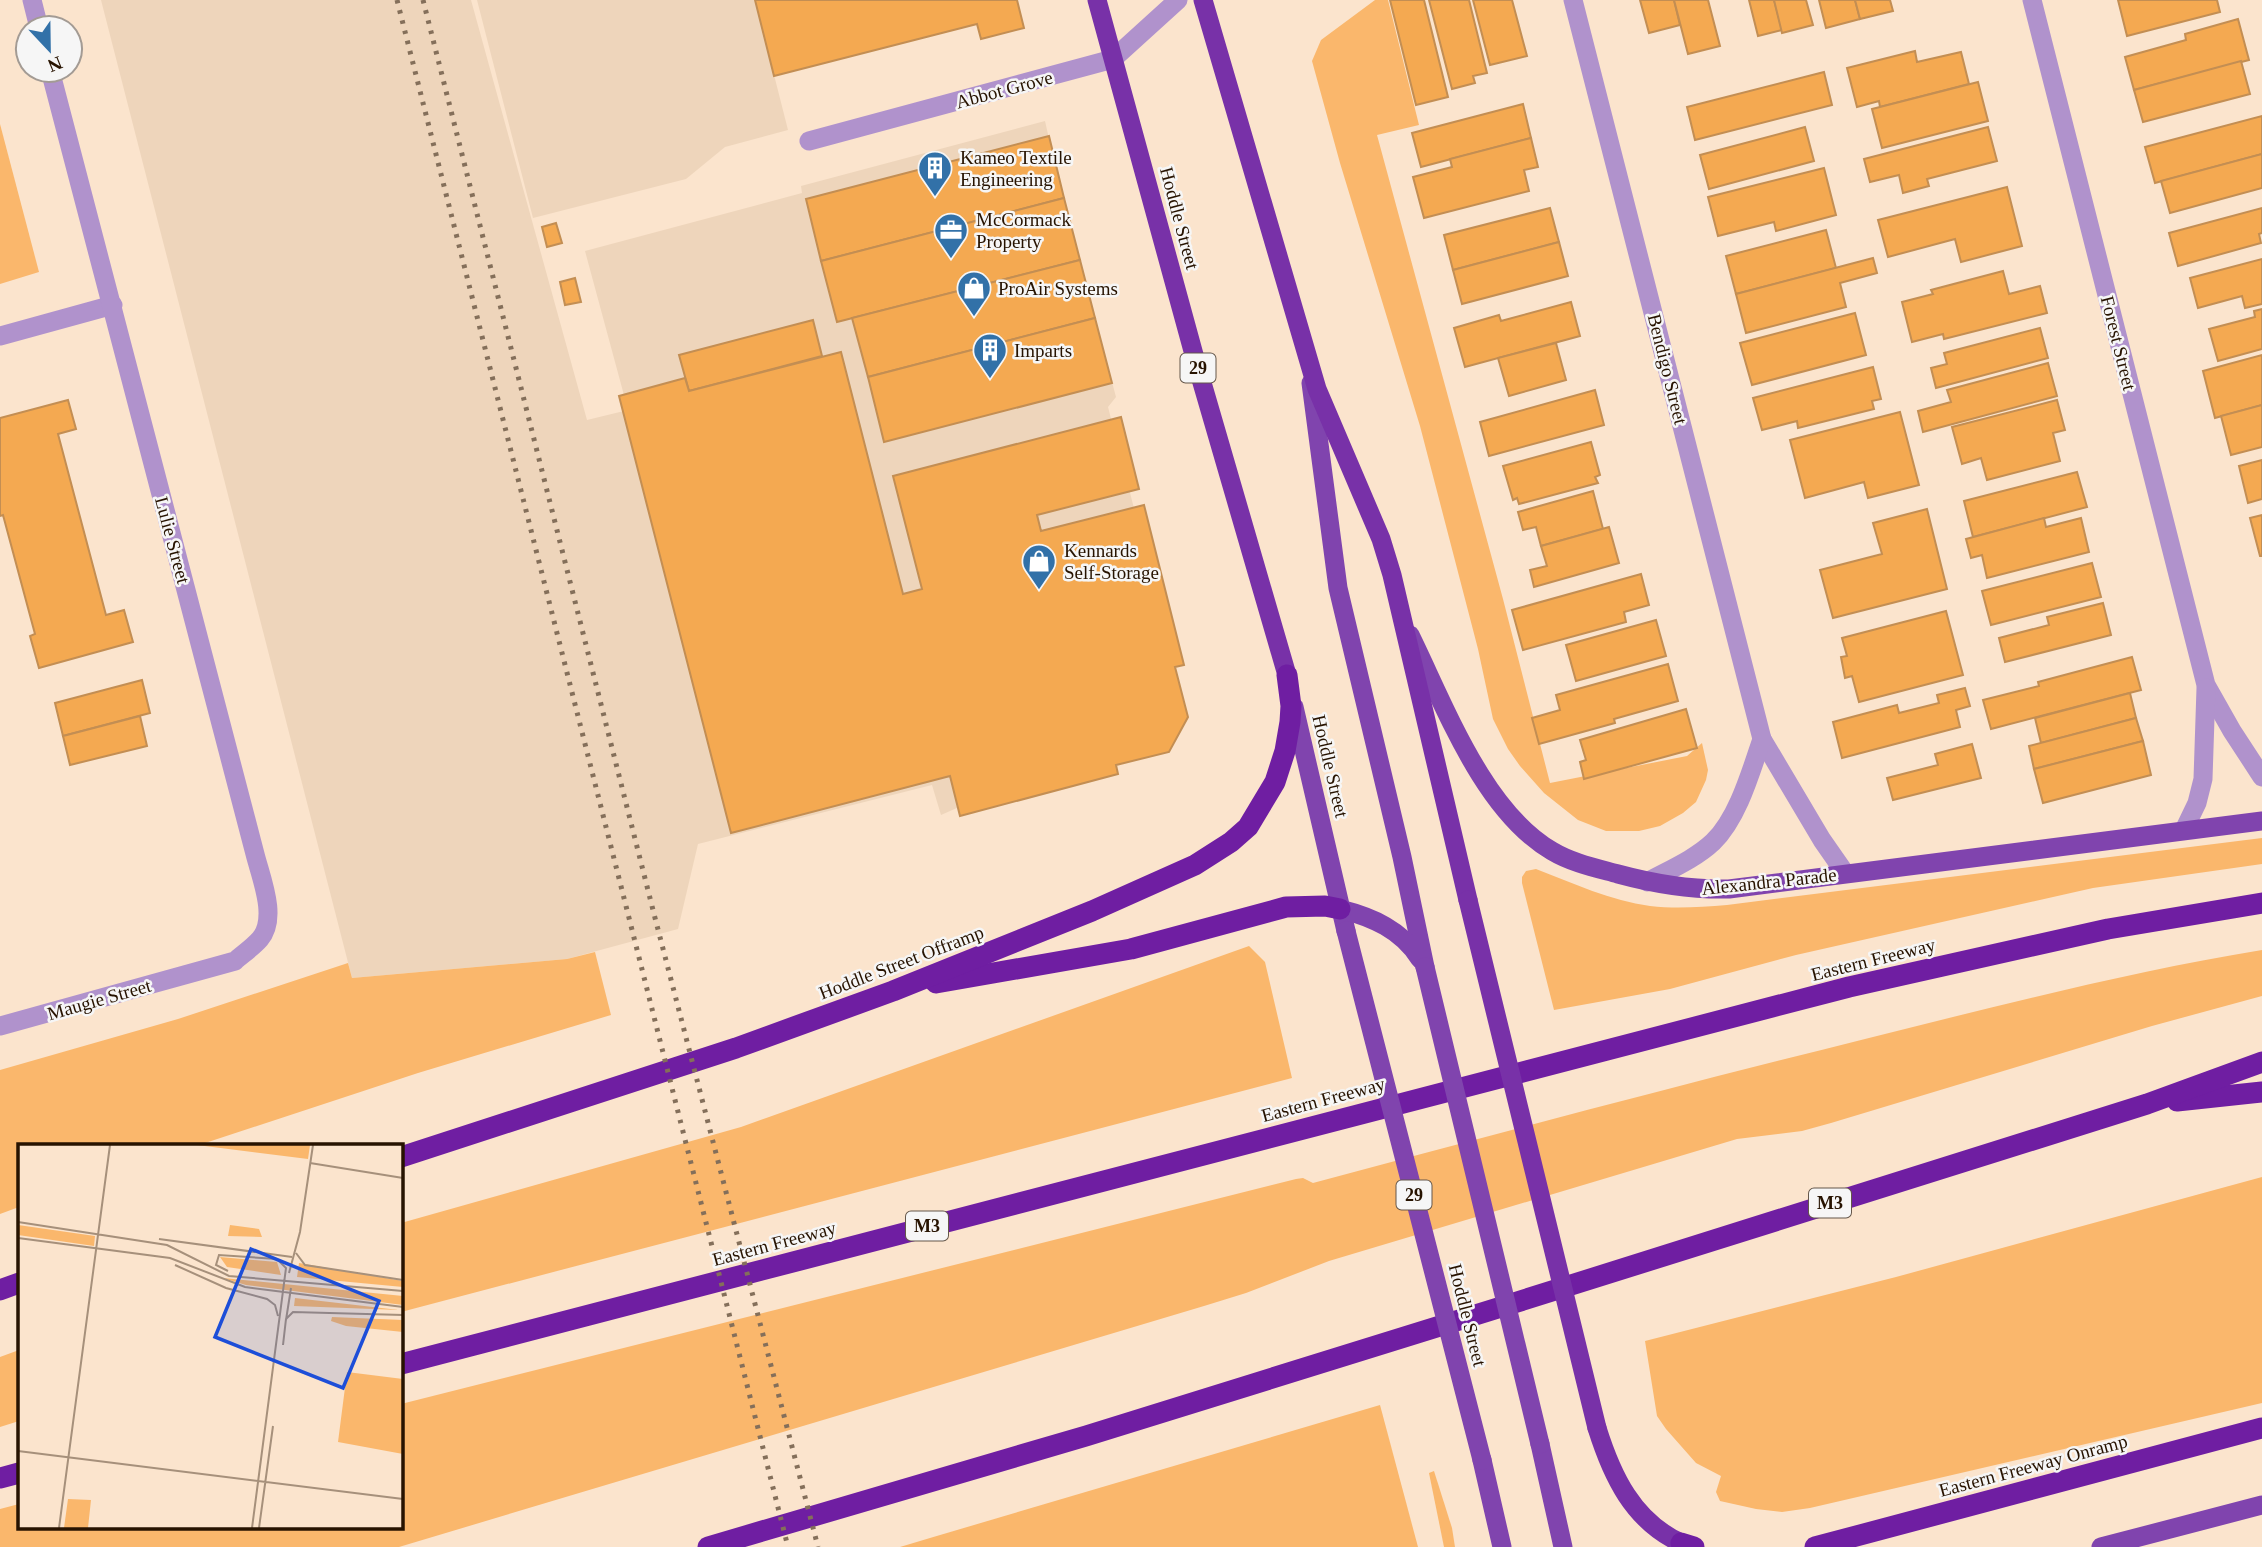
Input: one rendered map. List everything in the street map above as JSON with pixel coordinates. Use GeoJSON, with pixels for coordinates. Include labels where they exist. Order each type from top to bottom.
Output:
{"type":"FeatureCollection","features":[{"type":"Feature","properties":{"kind":"highway","name":"Hoddle Street"},"geometry":{"type":"LineString","coordinates":[[1097,0],[1196,362],[1287,675]]}},
{"type":"Feature","properties":{"kind":"highway","name":"Hoddle Street"},"geometry":{"type":"LineString","coordinates":[[1203,0],[1307,357],[1327,414],[1381,539],[1405,625],[1468,900],[1597,1428],[1611,1471],[1626,1496],[1655,1528],[1668,1538],[1688,1545]]}},
{"type":"Feature","properties":{"kind":"highway","name":"Hoddle Street Offramp"},"geometry":{"type":"LineString","coordinates":[[402,1157],[736,1048],[892,991],[1141,890],[1195,865],[1231,842],[1248,827],[1275,782],[1291,715],[1287,675]]}},
{"type":"Feature","properties":{"kind":"highway","name":"Eastern Freeway"},"geometry":{"type":"LineString","coordinates":[[402,1364],[1849,987],[2108,929],[2262,903]]}},
{"type":"Feature","properties":{"kind":"highway"},"geometry":{"type":"LineString","coordinates":[[892,991],[1131,949],[1286,907],[1325,906],[1340,909]]}},
{"type":"Feature","properties":{"kind":"highway","name":"M3"},"geometry":{"type":"LineString","coordinates":[[708,1547],[1086,1436],[2147,1104],[2262,1062]]}},
{"type":"Feature","properties":{"kind":"highway"},"geometry":{"type":"LineString","coordinates":[[2147,1104],[2262,1093]]}},
{"type":"Feature","properties":{"kind":"highway"},"geometry":{"type":"LineString","coordinates":[[0,1290],[18,1283]]}},
{"type":"Feature","properties":{"kind":"highway","name":"Eastern Freeway Onramp"},"geometry":{"type":"LineString","coordinates":[[1815,1547],[2262,1428]]}},
{"type":"Feature","properties":{"kind":"highway"},"geometry":{"type":"LineString","coordinates":[[0,1478],[18,1473]]}},
{"type":"Feature","properties":{"kind":"main road","name":"Hoddle Street"},"geometry":{"type":"LineString","coordinates":[[1307,357],[1338,588],[1563,1547]]}},
{"type":"Feature","properties":{"kind":"main road","name":"Alexandra Parade"},"geometry":{"type":"LineString","coordinates":[[1405,625],[1473,762],[1516,822],[1540,844],[1560,855],[1586,866],[1647,882],[1700,890],[1729,889],[2262,821]]}},
{"type":"Feature","properties":{"kind":"main road","name":"Hoddle Street"},"geometry":{"type":"LineString","coordinates":[[1287,675],[1340,909],[1502,1547]]}},
{"type":"Feature","properties":{"kind":"main road"},"geometry":{"type":"LineString","coordinates":[[1340,909],[1379,923],[1408,942],[1425,967]]}},
{"type":"Feature","properties":{"kind":"main road"},"geometry":{"type":"LineString","coordinates":[[2101,1547],[2262,1506]]}},
{"type":"Feature","properties":{"kind":"street","name":"Abbot Grove"},"geometry":{"type":"LineString","coordinates":[[809,141],[1113,59],[1178,0]]}},
{"type":"Feature","properties":{"kind":"street","name":"Bendigo Street"},"geometry":{"type":"LineString","coordinates":[[1573,0],[1762,739],[1822,840],[1845,873]]}},
{"type":"Feature","properties":{"kind":"street","name":"Forest Street"},"geometry":{"type":"LineString","coordinates":[[2032,0],[2206,685],[2262,777]]}},
{"type":"Feature","properties":{"kind":"street","name":"Lulie Street"},"geometry":{"type":"LineString","coordinates":[[54,84],[267,904],[268,923],[262,938],[235,961],[197,971]]}},
{"type":"Feature","properties":{"kind":"street"},"geometry":{"type":"LineString","coordinates":[[0,336],[113,305]]}},
{"type":"Feature","properties":{"kind":"street","name":"Forest Street"},"geometry":{"type":"LineString","coordinates":[[2184,830],[2197,803],[2203,779],[2206,685]]}},
{"type":"Feature","properties":{"kind":"street"},"geometry":{"type":"LineString","coordinates":[[1647,882],[1713,842],[1739,799],[1762,739]]}},
{"type":"Feature","properties":{"kind":"street","name":"Maugie Street"},"geometry":{"type":"LineString","coordinates":[[0,1026],[197,971]]}},
{"type":"Feature","properties":{"kind":"shaded area"},"geometry":{"type":"Polygon","coordinates":[[[101,0],[471,0],[587,420],[628,410],[585,251],[802,193],[801,186],[1045,121],[1116,397],[1108,407],[1185,707],[941,815],[932,785],[698,844],[678,929],[567,959],[352,978],[101,0]]]}},
{"type":"Feature","properties":{"kind":"shaded area"},"geometry":{"type":"Polygon","coordinates":[[[477,0],[755,0],[788,130],[725,147],[686,179],[533,218],[477,0]]]}},
{"type":"Feature","properties":{"kind":"shaded area"},"geometry":{"type":"Polygon","coordinates":[[[1375,0],[1388,0],[1419,125],[1377,135],[1550,783],[1687,756],[1702,743],[1708,770],[1696,802],[1660,826],[1639,831],[1606,831],[1578,820],[1544,793],[1520,766],[1493,719],[1478,649],[1420,426],[1312,61],[1321,40],[1375,0]]]}},
{"type":"Feature","properties":{"kind":"shaded area"},"geometry":{"type":"Polygon","coordinates":[[[0,124],[39,272],[0,284],[0,124]]]}},
{"type":"Feature","properties":{"kind":"shaded area"},"geometry":{"type":"Polygon","coordinates":[[[2262,838],[2262,864],[2093,888],[1796,955],[1670,989],[1554,1010],[1522,883],[1526,871],[1536,869],[1635,904],[1669,907],[1727,905],[2262,838]]]}},
{"type":"Feature","properties":{"kind":"shaded area"},"geometry":{"type":"Polygon","coordinates":[[[1249,946],[1265,962],[1292,1078],[402,1312],[402,1223],[741,1127],[1249,946]]]}},
{"type":"Feature","properties":{"kind":"shaded area"},"geometry":{"type":"Polygon","coordinates":[[[2262,950],[2262,996],[2152,1026],[1802,1131],[1737,1139],[1329,1261],[1204,1306],[399,1547],[0,1547],[0,1509],[18,1504],[18,1530],[402,1530],[402,1404],[1296,1179],[1303,1178],[1313,1183],[1796,1056],[2013,1002],[2262,950]]]}},
{"type":"Feature","properties":{"kind":"shaded area"},"geometry":{"type":"Polygon","coordinates":[[[595,952],[611,1015],[418,1073],[202,1144],[18,1144],[18,1207],[0,1214],[0,1070],[178,1019],[348,963],[352,978],[567,959],[595,952]]]}},
{"type":"Feature","properties":{"kind":"shaded area"},"geometry":{"type":"Polygon","coordinates":[[[2262,1177],[2262,1403],[1810,1508],[1782,1512],[1720,1501],[1716,1492],[1721,1476],[1696,1463],[1657,1416],[1645,1341],[1896,1277],[2262,1177]]]}},
{"type":"Feature","properties":{"kind":"shaded area"},"geometry":{"type":"Polygon","coordinates":[[[18,1350],[18,1421],[0,1427],[0,1357],[18,1350]]]}},
{"type":"Feature","properties":{"kind":"shaded area"},"geometry":{"type":"Polygon","coordinates":[[[1380,1405],[1418,1547],[900,1547],[930,1538],[1380,1405]]]}},
{"type":"Feature","properties":{"kind":"shaded area"},"geometry":{"type":"Polygon","coordinates":[[[1434,1471],[1452,1528],[1455,1547],[1444,1547],[1429,1473],[1434,1471]]]}},
{"type":"Feature","properties":{"kind":"building"},"geometry":{"type":"Polygon","coordinates":[[[755,0],[1017,0],[1024,28],[981,39],[977,24],[774,76],[755,0]]]}},
{"type":"Feature","properties":{"kind":"building"},"geometry":{"type":"Polygon","coordinates":[[[1390,0],[1424,0],[1448,97],[1416,105],[1390,0]]]}},
{"type":"Feature","properties":{"kind":"building"},"geometry":{"type":"Polygon","coordinates":[[[1429,0],[1469,0],[1487,73],[1473,76],[1475,83],[1452,89],[1429,0]]]}},
{"type":"Feature","properties":{"kind":"building"},"geometry":{"type":"Polygon","coordinates":[[[1473,0],[1512,0],[1527,56],[1490,65],[1473,0]]]}},
{"type":"Feature","properties":{"kind":"building"},"geometry":{"type":"Polygon","coordinates":[[[1640,0],[1674,0],[1680,25],[1649,33],[1640,0]]]}},
{"type":"Feature","properties":{"kind":"building"},"geometry":{"type":"Polygon","coordinates":[[[1674,0],[1708,0],[1720,46],[1688,54],[1674,0]]]}},
{"type":"Feature","properties":{"kind":"building"},"geometry":{"type":"Polygon","coordinates":[[[1749,0],[1774,0],[1782,30],[1758,36],[1749,0]]]}},
{"type":"Feature","properties":{"kind":"building"},"geometry":{"type":"Polygon","coordinates":[[[1774,0],[1806,0],[1813,25],[1782,33],[1774,0]]]}},
{"type":"Feature","properties":{"kind":"building"},"geometry":{"type":"Polygon","coordinates":[[[1819,0],[1855,0],[1860,19],[1826,28],[1819,0]]]}},
{"type":"Feature","properties":{"kind":"building"},"geometry":{"type":"Polygon","coordinates":[[[1855,0],[1890,0],[1893,11],[1860,19],[1855,0]]]}},
{"type":"Feature","properties":{"kind":"building"},"geometry":{"type":"Polygon","coordinates":[[[2118,0],[2217,0],[2220,12],[2127,36],[2118,0]]]}},
{"type":"Feature","properties":{"kind":"building"},"geometry":{"type":"Polygon","coordinates":[[[2238,19],[2249,60],[2134,90],[2125,57],[2186,40],[2185,34],[2238,19]]]}},
{"type":"Feature","properties":{"kind":"building"},"geometry":{"type":"Polygon","coordinates":[[[1915,51],[1917,62],[1961,52],[1969,84],[1880,107],[1879,101],[1857,107],[1847,68],[1915,51]]]}},
{"type":"Feature","properties":{"kind":"building"},"geometry":{"type":"Polygon","coordinates":[[[2241,61],[2250,94],[2143,122],[2134,90],[2241,61]]]}},
{"type":"Feature","properties":{"kind":"building"},"geometry":{"type":"Polygon","coordinates":[[[1824,72],[1832,105],[1695,140],[1687,107],[1824,72]]]}},
{"type":"Feature","properties":{"kind":"building"},"geometry":{"type":"Polygon","coordinates":[[[1978,82],[1988,121],[1882,148],[1872,109],[1978,82]]]}},
{"type":"Feature","properties":{"kind":"building"},"geometry":{"type":"Polygon","coordinates":[[[1523,104],[1531,138],[1421,167],[1412,133],[1523,104]]]}},
{"type":"Feature","properties":{"kind":"building"},"geometry":{"type":"Polygon","coordinates":[[[2262,116],[2262,154],[2155,183],[2145,147],[2262,116]]]}},
{"type":"Feature","properties":{"kind":"building"},"geometry":{"type":"Polygon","coordinates":[[[1805,127],[1814,161],[1709,189],[1700,155],[1805,127]]]}},
{"type":"Feature","properties":{"kind":"building"},"geometry":{"type":"Polygon","coordinates":[[[1988,127],[1997,161],[1927,179],[1929,186],[1903,193],[1899,175],[1870,182],[1864,159],[1988,127]]]}},
{"type":"Feature","properties":{"kind":"building","name":"Kameo Textile Engineering"},"geometry":{"type":"Polygon","coordinates":[[[1049,136],[1064,198],[821,261],[806,199],[1049,136]]]}},
{"type":"Feature","properties":{"kind":"building"},"geometry":{"type":"Polygon","coordinates":[[[1531,138],[1538,167],[1524,170],[1529,191],[1424,218],[1413,177],[1452,167],[1450,159],[1531,138]]]}},
{"type":"Feature","properties":{"kind":"building"},"geometry":{"type":"Polygon","coordinates":[[[2262,154],[2262,188],[2170,213],[2161,181],[2262,154]]]}},
{"type":"Feature","properties":{"kind":"building"},"geometry":{"type":"Polygon","coordinates":[[[1824,168],[1836,215],[1776,231],[1774,222],[1718,236],[1708,197],[1824,168]]]}},
{"type":"Feature","properties":{"kind":"building"},"geometry":{"type":"Polygon","coordinates":[[[2007,187],[2022,246],[1961,262],[1955,239],[1888,257],[1878,220],[2007,187]]]}},
{"type":"Feature","properties":{"kind":"building","name":"McCormack Property"},"geometry":{"type":"Polygon","coordinates":[[[1064,198],[1080,260],[837,322],[821,261],[1064,198]]]}},
{"type":"Feature","properties":{"kind":"building"},"geometry":{"type":"Polygon","coordinates":[[[1550,208],[1559,242],[1453,270],[1444,235],[1550,208]]]}},
{"type":"Feature","properties":{"kind":"building"},"geometry":{"type":"Polygon","coordinates":[[[2262,208],[2262,233],[2259,234],[2261,243],[2178,266],[2169,233],[2262,208]]]}},
{"type":"Feature","properties":{"kind":"building"},"geometry":{"type":"Polygon","coordinates":[[[556,223],[562,243],[547,247],[542,227],[556,223]]]}},
{"type":"Feature","properties":{"kind":"building"},"geometry":{"type":"Polygon","coordinates":[[[1826,230],[1836,268],[1736,294],[1726,256],[1826,230]]]}},
{"type":"Feature","properties":{"kind":"building"},"geometry":{"type":"Polygon","coordinates":[[[1559,242],[1568,276],[1462,304],[1453,270],[1559,242]]]}},
{"type":"Feature","properties":{"kind":"building"},"geometry":{"type":"Polygon","coordinates":[[[1873,258],[1877,273],[1840,283],[1846,307],[1746,333],[1736,294],[1873,258]]]}},
{"type":"Feature","properties":{"kind":"building"},"geometry":{"type":"Polygon","coordinates":[[[2262,259],[2262,304],[2245,308],[2242,296],[2198,308],[2190,278],[2262,259]]]}},
{"type":"Feature","properties":{"kind":"building","name":"ProAir Systems"},"geometry":{"type":"Polygon","coordinates":[[[1080,260],[1095,318],[868,377],[852,318],[1080,260]]]}},
{"type":"Feature","properties":{"kind":"building"},"geometry":{"type":"Polygon","coordinates":[[[2003,271],[2009,294],[2040,286],[2047,313],[1944,339],[1943,334],[1912,342],[1902,302],[1933,294],[1931,290],[2003,271]]]}},
{"type":"Feature","properties":{"kind":"building"},"geometry":{"type":"Polygon","coordinates":[[[575,278],[581,302],[565,305],[560,282],[575,278]]]}},
{"type":"Feature","properties":{"kind":"building"},"geometry":{"type":"Polygon","coordinates":[[[1571,302],[1580,336],[1465,367],[1454,328],[1499,315],[1501,321],[1571,302]]]}},
{"type":"Feature","properties":{"kind":"building"},"geometry":{"type":"Polygon","coordinates":[[[2262,309],[2262,349],[2218,361],[2209,329],[2255,317],[2254,311],[2262,309]]]}},
{"type":"Feature","properties":{"kind":"building"},"geometry":{"type":"Polygon","coordinates":[[[1855,313],[1866,355],[1752,385],[1740,343],[1855,313]]]}},
{"type":"Feature","properties":{"kind":"building","name":"Imparts"},"geometry":{"type":"Polygon","coordinates":[[[1095,318],[1112,383],[884,442],[868,377],[1095,318]]]}},
{"type":"Feature","properties":{"kind":"building"},"geometry":{"type":"Polygon","coordinates":[[[813,320],[822,356],[689,391],[679,355],[813,320]]]}},
{"type":"Feature","properties":{"kind":"building"},"geometry":{"type":"Polygon","coordinates":[[[2040,328],[2048,358],[1936,388],[1931,368],[1947,364],[1944,353],[2040,328]]]}},
{"type":"Feature","properties":{"kind":"building"},"geometry":{"type":"Polygon","coordinates":[[[1556,343],[1566,380],[1509,396],[1498,358],[1556,343]]]}},
{"type":"Feature","properties":{"kind":"building","name":"Kennards Self-Storage"},"geometry":{"type":"Polygon","coordinates":[[[841,352],[903,594],[922,589],[893,476],[1121,417],[1139,489],[1037,515],[1041,531],[1144,505],[1184,665],[1175,667],[1188,717],[1169,752],[1116,765],[1118,774],[960,816],[950,776],[731,833],[619,396],[685,378],[689,391],[841,352]]]}},
{"type":"Feature","properties":{"kind":"building"},"geometry":{"type":"Polygon","coordinates":[[[2262,355],[2262,405],[2215,418],[2203,371],[2262,355]]]}},
{"type":"Feature","properties":{"kind":"building"},"geometry":{"type":"Polygon","coordinates":[[[2048,363],[2057,396],[1923,432],[1918,411],[1951,402],[1947,390],[2048,363]]]}},
{"type":"Feature","properties":{"kind":"building"},"geometry":{"type":"Polygon","coordinates":[[[1873,367],[1881,399],[1872,401],[1874,409],[1798,428],[1797,421],[1762,430],[1753,398],[1873,367]]]}},
{"type":"Feature","properties":{"kind":"building"},"geometry":{"type":"Polygon","coordinates":[[[1595,390],[1604,425],[1489,456],[1480,422],[1595,390]]]}},
{"type":"Feature","properties":{"kind":"building"},"geometry":{"type":"Polygon","coordinates":[[[68,400],[76,429],[58,434],[106,615],[124,610],[133,642],[39,668],[30,636],[35,634],[3,515],[0,516],[0,418],[68,400]]]}},
{"type":"Feature","properties":{"kind":"building"},"geometry":{"type":"Polygon","coordinates":[[[2057,400],[2065,430],[2053,433],[2060,461],[1987,480],[1981,458],[1962,464],[1952,427],[2057,400]]]}},
{"type":"Feature","properties":{"kind":"building"},"geometry":{"type":"Polygon","coordinates":[[[2262,405],[2262,447],[2231,455],[2221,416],[2262,405]]]}},
{"type":"Feature","properties":{"kind":"building"},"geometry":{"type":"Polygon","coordinates":[[[1900,412],[1919,485],[1868,498],[1864,482],[1805,498],[1790,440],[1900,412]]]}},
{"type":"Feature","properties":{"kind":"building"},"geometry":{"type":"Polygon","coordinates":[[[1591,442],[1600,475],[1595,477],[1598,483],[1519,504],[1517,498],[1513,500],[1503,466],[1591,442]]]}},
{"type":"Feature","properties":{"kind":"building"},"geometry":{"type":"Polygon","coordinates":[[[2262,460],[2262,499],[2248,503],[2239,466],[2262,460]]]}},
{"type":"Feature","properties":{"kind":"building"},"geometry":{"type":"Polygon","coordinates":[[[2077,472],[2087,507],[1973,537],[1964,501],[2077,472]]]}},
{"type":"Feature","properties":{"kind":"building"},"geometry":{"type":"Polygon","coordinates":[[[1593,491],[1603,529],[1541,546],[1536,527],[1523,530],[1518,512],[1593,491]]]}},
{"type":"Feature","properties":{"kind":"building"},"geometry":{"type":"Polygon","coordinates":[[[1927,509],[1947,589],[1833,618],[1820,570],[1882,554],[1873,523],[1927,509]]]}},
{"type":"Feature","properties":{"kind":"building"},"geometry":{"type":"Polygon","coordinates":[[[2262,515],[2262,556],[2260,556],[2250,518],[2262,515]]]}},
{"type":"Feature","properties":{"kind":"building"},"geometry":{"type":"Polygon","coordinates":[[[2044,518],[2046,527],[2081,518],[2089,552],[1987,578],[1982,555],[1971,558],[1966,539],[2044,518]]]}},
{"type":"Feature","properties":{"kind":"building"},"geometry":{"type":"Polygon","coordinates":[[[1609,527],[1619,563],[1534,587],[1530,570],[1547,566],[1541,546],[1609,527]]]}},
{"type":"Feature","properties":{"kind":"building"},"geometry":{"type":"Polygon","coordinates":[[[2092,563],[2101,597],[1991,625],[1982,591],[2092,563]]]}},
{"type":"Feature","properties":{"kind":"building"},"geometry":{"type":"Polygon","coordinates":[[[1641,574],[1649,605],[1624,612],[1626,622],[1523,650],[1512,610],[1641,574]]]}},
{"type":"Feature","properties":{"kind":"building"},"geometry":{"type":"Polygon","coordinates":[[[2103,603],[2111,635],[2005,662],[1999,638],[2049,625],[2047,617],[2103,603]]]}},
{"type":"Feature","properties":{"kind":"building"},"geometry":{"type":"Polygon","coordinates":[[[1946,611],[1963,675],[1859,702],[1852,676],[1845,678],[1841,657],[1847,656],[1842,638],[1946,611]]]}},
{"type":"Feature","properties":{"kind":"building"},"geometry":{"type":"Polygon","coordinates":[[[1656,620],[1666,656],[1576,681],[1566,645],[1656,620]]]}},
{"type":"Feature","properties":{"kind":"building"},"geometry":{"type":"Polygon","coordinates":[[[2132,657],[2141,690],[1991,729],[1983,700],[2132,657]]]}},
{"type":"Feature","properties":{"kind":"building"},"geometry":{"type":"Polygon","coordinates":[[[1668,664],[1678,701],[1614,719],[1615,723],[1539,744],[1532,718],[1560,710],[1556,695],[1668,664]]]}},
{"type":"Feature","properties":{"kind":"building"},"geometry":{"type":"Polygon","coordinates":[[[142,680],[150,713],[63,736],[55,703],[142,680]]]}},
{"type":"Feature","properties":{"kind":"building"},"geometry":{"type":"Polygon","coordinates":[[[1965,688],[1970,706],[1956,710],[1960,727],[1842,758],[1833,722],[1897,705],[1899,713],[1939,703],[1937,695],[1965,688]]]}},
{"type":"Feature","properties":{"kind":"building"},"geometry":{"type":"Polygon","coordinates":[[[2130,693],[2136,718],[2041,743],[2035,718],[2130,693]]]}},
{"type":"Feature","properties":{"kind":"building"},"geometry":{"type":"Polygon","coordinates":[[[1686,709],[1697,748],[1584,779],[1580,762],[1586,760],[1580,740],[1686,709]]]}},
{"type":"Feature","properties":{"kind":"building"},"geometry":{"type":"Polygon","coordinates":[[[140,716],[147,746],[70,765],[63,736],[140,716]]]}},
{"type":"Feature","properties":{"kind":"building"},"geometry":{"type":"Polygon","coordinates":[[[2136,718],[2143,741],[2034,769],[2029,746],[2136,718]]]}},
{"type":"Feature","properties":{"kind":"building"},"geometry":{"type":"Polygon","coordinates":[[[2143,741],[2151,775],[2043,803],[2034,769],[2143,741]]]}},
{"type":"Feature","properties":{"kind":"building"},"geometry":{"type":"Polygon","coordinates":[[[1972,744],[1981,778],[1893,800],[1887,778],[1938,765],[1935,754],[1972,744]]]}},
{"type":"Feature","properties":{"kind":"railway"},"geometry":{"type":"LineString","coordinates":[[397,0],[788,1547]]}},
{"type":"Feature","properties":{"kind":"railway"},"geometry":{"type":"LineString","coordinates":[[423,0],[654,914],[818,1547]]}},
{"type":"Feature","properties":{"kind":"place","name":"Kameo Textile Engineering"},"geometry":{"type":"Point","coordinates":[935,198]}},
{"type":"Feature","properties":{"kind":"place","name":"McCormack Property"},"geometry":{"type":"Point","coordinates":[951,260]}},
{"type":"Feature","properties":{"kind":"place","name":"ProAir Systems"},"geometry":{"type":"Point","coordinates":[974,318]}},
{"type":"Feature","properties":{"kind":"place","name":"Imparts"},"geometry":{"type":"Point","coordinates":[990,380]}},
{"type":"Feature","properties":{"kind":"place","name":"Kennards Self-Storage"},"geometry":{"type":"Point","coordinates":[1039,591]}}]}
